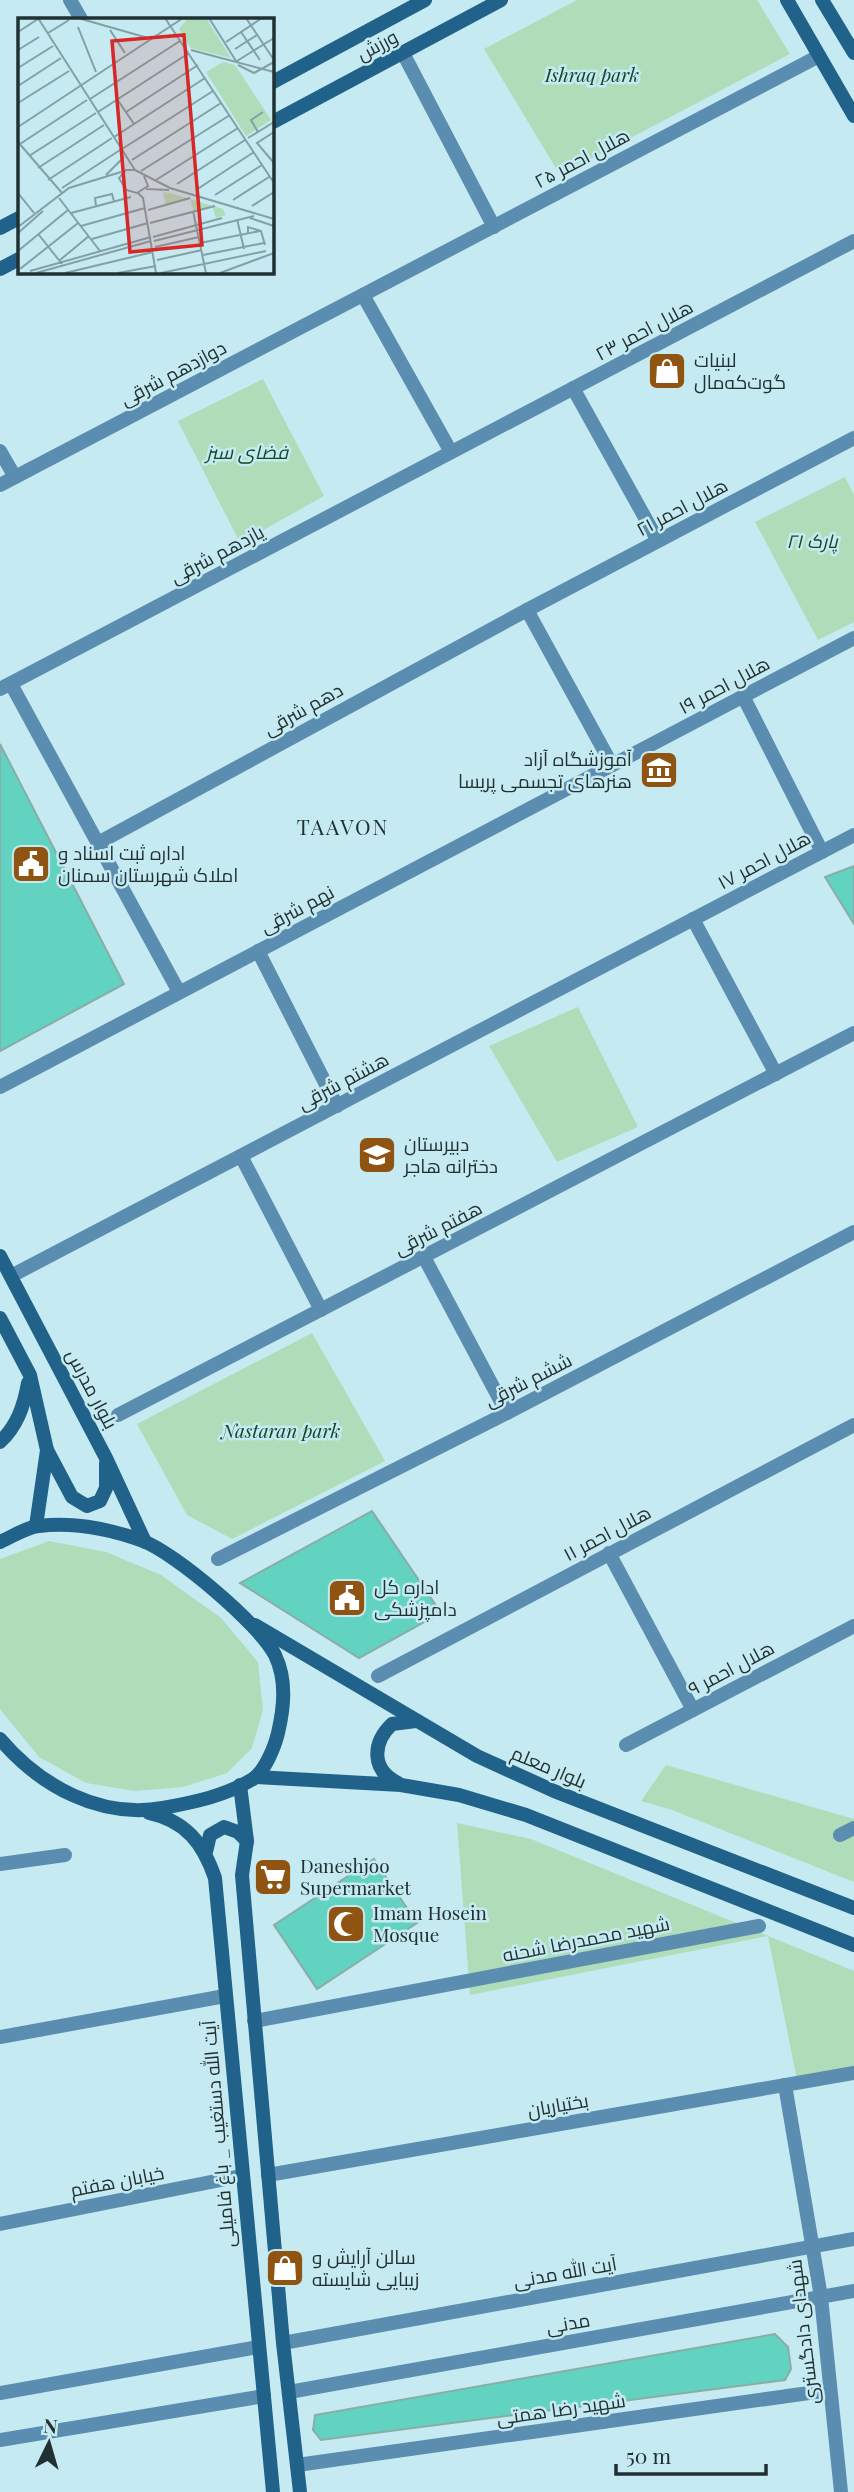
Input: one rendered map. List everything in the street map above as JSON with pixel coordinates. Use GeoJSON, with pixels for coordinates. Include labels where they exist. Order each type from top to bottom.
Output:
{"type":"FeatureCollection","features":[{"type":"Feature","properties":{"kind":"main road","name":"ورزش"},"geometry":{"type":"LineString","coordinates":[[273,82],[425,0]]}},
{"type":"Feature","properties":{"kind":"main road","name":"ورزش"},"geometry":{"type":"LineString","coordinates":[[273,121],[501,0]]}},
{"type":"Feature","properties":{"kind":"main road"},"geometry":{"type":"LineString","coordinates":[[787,0],[854,116]]}},
{"type":"Feature","properties":{"kind":"main road"},"geometry":{"type":"LineString","coordinates":[[822,0],[854,53]]}},
{"type":"Feature","properties":{"kind":"main road"},"geometry":{"type":"LineString","coordinates":[[0,228],[18,219]]}},
{"type":"Feature","properties":{"kind":"main road"},"geometry":{"type":"LineString","coordinates":[[0,269],[18,260]]}},
{"type":"Feature","properties":{"kind":"main road","name":"بلوار مدرس"},"geometry":{"type":"LineString","coordinates":[[0,1256],[106,1458],[145,1542]]}},
{"type":"Feature","properties":{"kind":"main road"},"geometry":{"type":"LineString","coordinates":[[0,1318],[30,1375],[47,1450],[72,1497],[87,1506],[100,1501],[106,1488],[106,1458]]}},
{"type":"Feature","properties":{"kind":"main road"},"geometry":{"type":"LineString","coordinates":[[0,1442],[10,1433],[24,1405],[30,1375]]}},
{"type":"Feature","properties":{"kind":"main road"},"geometry":{"type":"LineString","coordinates":[[36,1526],[47,1450]]}},
{"type":"Feature","properties":{"kind":"main road"},"geometry":{"type":"LineString","coordinates":[[0,1542],[36,1526],[80,1525],[145,1542],[201,1580],[248,1620],[275,1656],[285,1700],[276,1743],[256,1777]]}},
{"type":"Feature","properties":{"kind":"main road","name":"بلوار معلم"},"geometry":{"type":"LineString","coordinates":[[248,1620],[477,1756],[539,1785],[854,1908]]}},
{"type":"Feature","properties":{"kind":"main road"},"geometry":{"type":"LineString","coordinates":[[401,1785],[380,1770],[376,1758],[377,1745],[392,1724],[405,1720],[417,1721]]}},
{"type":"Feature","properties":{"kind":"main road","name":"آیت الله دستغیب _ باغ فامیلی"},"geometry":{"type":"LineString","coordinates":[[0,1739],[44,1782],[74,1797],[167,1817],[190,1831],[206,1852],[215,1878],[241,2176],[273,2492]]}},
{"type":"Feature","properties":{"kind":"main road"},"geometry":{"type":"LineString","coordinates":[[141,1812],[209,1800],[256,1777],[401,1785],[459,1796],[526,1815],[854,1945]]}},
{"type":"Feature","properties":{"kind":"main road"},"geometry":{"type":"LineString","coordinates":[[240,1785],[247,1841],[242,1875],[254,2021],[283,2343],[300,2492]]}},
{"type":"Feature","properties":{"kind":"main road"},"geometry":{"type":"LineString","coordinates":[[206,1852],[210,1835],[224,1827],[238,1832],[247,1841]]}},
{"type":"Feature","properties":{"kind":"street"},"geometry":{"type":"LineString","coordinates":[[70,0],[80,18]]}},
{"type":"Feature","properties":{"kind":"street"},"geometry":{"type":"LineString","coordinates":[[403,53],[494,227]]}},
{"type":"Feature","properties":{"kind":"street","name":"هلال احمر ۲۵"},"geometry":{"type":"LineString","coordinates":[[363,295],[819,56]]}},
{"type":"Feature","properties":{"kind":"street","name":"هلال احمر ۲۳"},"geometry":{"type":"LineString","coordinates":[[451,452],[854,241]]}},
{"type":"Feature","properties":{"kind":"street"},"geometry":{"type":"LineString","coordinates":[[363,295],[451,452]]}},
{"type":"Feature","properties":{"kind":"street","name":"دوازدهم شرقی"},"geometry":{"type":"LineString","coordinates":[[0,485],[363,295]]}},
{"type":"Feature","properties":{"kind":"street"},"geometry":{"type":"LineString","coordinates":[[573,388],[658,541]]}},
{"type":"Feature","properties":{"kind":"street","name":"هلال احمر ۲۱"},"geometry":{"type":"LineString","coordinates":[[527,610],[854,438]]}},
{"type":"Feature","properties":{"kind":"street"},"geometry":{"type":"LineString","coordinates":[[0,451],[15,477]]}},
{"type":"Feature","properties":{"kind":"street","name":"یازدهم شرقی"},"geometry":{"type":"LineString","coordinates":[[5,686],[451,452]]}},
{"type":"Feature","properties":{"kind":"street"},"geometry":{"type":"LineString","coordinates":[[527,610],[612,765]]}},
{"type":"Feature","properties":{"kind":"street","name":"دهم شرقی"},"geometry":{"type":"LineString","coordinates":[[98,843],[527,610]]}},
{"type":"Feature","properties":{"kind":"street","name":"هلال احمر ۱۹"},"geometry":{"type":"LineString","coordinates":[[612,765],[854,638]]}},
{"type":"Feature","properties":{"kind":"street"},"geometry":{"type":"LineString","coordinates":[[5,686],[98,843],[179,992]]}},
{"type":"Feature","properties":{"kind":"street"},"geometry":{"type":"LineString","coordinates":[[743,696],[822,852]]}},
{"type":"Feature","properties":{"kind":"street","name":"نهم شرقی"},"geometry":{"type":"LineString","coordinates":[[0,1087],[612,765]]}},
{"type":"Feature","properties":{"kind":"street","name":"هلال احمر ۱۷"},"geometry":{"type":"LineString","coordinates":[[693,919],[854,835]]}},
{"type":"Feature","properties":{"kind":"street"},"geometry":{"type":"LineString","coordinates":[[693,919],[776,1074]]}},
{"type":"Feature","properties":{"kind":"street","name":"هشتم شرقی"},"geometry":{"type":"LineString","coordinates":[[11,1276],[693,919]]}},
{"type":"Feature","properties":{"kind":"street"},"geometry":{"type":"LineString","coordinates":[[258,951],[337,1106]]}},
{"type":"Feature","properties":{"kind":"street","name":"هفتم شرقی"},"geometry":{"type":"LineString","coordinates":[[118,1415],[854,1033]]}},
{"type":"Feature","properties":{"kind":"street"},"geometry":{"type":"LineString","coordinates":[[241,1156],[321,1310]]}},
{"type":"Feature","properties":{"kind":"street","name":"ششم شرقی"},"geometry":{"type":"LineString","coordinates":[[218,1559],[507,1413],[854,1232]]}},
{"type":"Feature","properties":{"kind":"street"},"geometry":{"type":"LineString","coordinates":[[424,1256],[507,1413]]}},
{"type":"Feature","properties":{"kind":"street","name":"هلال احمر ۱۱"},"geometry":{"type":"LineString","coordinates":[[378,1676],[854,1425]]}},
{"type":"Feature","properties":{"kind":"street"},"geometry":{"type":"LineString","coordinates":[[609,1553],[693,1710]]}},
{"type":"Feature","properties":{"kind":"street","name":"هلال احمر ۹"},"geometry":{"type":"LineString","coordinates":[[626,1745],[854,1626]]}},
{"type":"Feature","properties":{"kind":"street"},"geometry":{"type":"LineString","coordinates":[[840,1835],[854,1828]]}},
{"type":"Feature","properties":{"kind":"street"},"geometry":{"type":"LineString","coordinates":[[0,1864],[65,1855]]}},
{"type":"Feature","properties":{"kind":"street","name":"شهید محمدرضا شحنه"},"geometry":{"type":"LineString","coordinates":[[254,2021],[759,1926]]}},
{"type":"Feature","properties":{"kind":"street"},"geometry":{"type":"LineString","coordinates":[[0,2037],[225,1996]]}},
{"type":"Feature","properties":{"kind":"street","name":"بختیاریان"},"geometry":{"type":"LineString","coordinates":[[268,2175],[854,2073]]}},
{"type":"Feature","properties":{"kind":"street","name":"شهدای دادگستری"},"geometry":{"type":"LineString","coordinates":[[785,2085],[821,2297],[841,2492]]}},
{"type":"Feature","properties":{"kind":"street","name":"خیابان هفتم"},"geometry":{"type":"LineString","coordinates":[[0,2224],[241,2176]]}},
{"type":"Feature","properties":{"kind":"street","name":"آیت الله مدنی"},"geometry":{"type":"LineString","coordinates":[[283,2343],[854,2239]]}},
{"type":"Feature","properties":{"kind":"street","name":"مدنی"},"geometry":{"type":"LineString","coordinates":[[289,2392],[854,2291]]}},
{"type":"Feature","properties":{"kind":"street"},"geometry":{"type":"LineString","coordinates":[[0,2393],[258,2347]]}},
{"type":"Feature","properties":{"kind":"street","name":"شهید رضا همتی"},"geometry":{"type":"LineString","coordinates":[[297,2465],[830,2390]]}},
{"type":"Feature","properties":{"kind":"street"},"geometry":{"type":"LineString","coordinates":[[0,2440],[264,2396]]}},
{"type":"Feature","properties":{"kind":"street"},"geometry":{"type":"LineString","coordinates":[[838,2465],[854,2463]]}},
{"type":"Feature","properties":{"kind":"green space","name":"Ishraq park"},"geometry":{"type":"Polygon","coordinates":[[[577,0],[757,0],[790,54],[560,175],[484,49],[577,0]]]}},
{"type":"Feature","properties":{"kind":"green space","name":"فضای سبز"},"geometry":{"type":"Polygon","coordinates":[[[263,379],[324,496],[240,543],[178,421],[263,379]]]}},
{"type":"Feature","properties":{"kind":"green space","name":"پارک ۲۱"},"geometry":{"type":"Polygon","coordinates":[[[845,477],[854,495],[854,622],[818,640],[755,522],[845,477]]]}},
{"type":"Feature","properties":{"kind":"green space"},"geometry":{"type":"Polygon","coordinates":[[[578,1007],[638,1127],[557,1162],[489,1046],[578,1007]]]}},
{"type":"Feature","properties":{"kind":"green space","name":"Nastaran park"},"geometry":{"type":"Polygon","coordinates":[[[312,1333],[385,1461],[232,1539],[187,1515],[137,1424],[312,1333]]]}},
{"type":"Feature","properties":{"kind":"green space"},"geometry":{"type":"Polygon","coordinates":[[[49,1541],[106,1552],[161,1575],[221,1618],[258,1662],[263,1710],[252,1748],[227,1773],[183,1787],[135,1791],[86,1783],[39,1757],[0,1709],[0,1559],[49,1541]]]}},
{"type":"Feature","properties":{"kind":"green space"},"geometry":{"type":"Polygon","coordinates":[[[666,1765],[854,1819],[854,1882],[672,1810],[641,1801],[666,1765]]]}},
{"type":"Feature","properties":{"kind":"green space"},"geometry":{"type":"Polygon","coordinates":[[[457,1823],[531,1839],[854,1971],[854,2079],[799,2090],[768,1936],[470,1995],[457,1823]]]}},
{"type":"Feature","properties":{"kind":"building","name":"اداره ثبت اسناد و املاک شهرستان سمنان"},"geometry":{"type":"Polygon","coordinates":[[[0,744],[124,984],[0,1051],[0,744]]]}},
{"type":"Feature","properties":{"kind":"building"},"geometry":{"type":"Polygon","coordinates":[[[854,866],[854,924],[825,877],[854,866]]]}},
{"type":"Feature","properties":{"kind":"building","name":"اداره کل دامپزشکی"},"geometry":{"type":"Polygon","coordinates":[[[372,1511],[441,1613],[359,1658],[240,1583],[372,1511]]]}},
{"type":"Feature","properties":{"kind":"building","name":"Imam Hosein Mosque"},"geometry":{"type":"Polygon","coordinates":[[[374,1859],[417,1923],[317,1989],[274,1925],[374,1859]]]}},
{"type":"Feature","properties":{"kind":"building"},"geometry":{"type":"Polygon","coordinates":[[[775,2334],[788,2347],[791,2369],[785,2380],[321,2440],[313,2430],[315,2415],[775,2334]]]}},
{"type":"Feature","properties":{"kind":"place","name":"لبنیات گوت‌که‌مال"},"geometry":{"type":"Point","coordinates":[667,371]}},
{"type":"Feature","properties":{"kind":"place","name":"آموزشگاه آزاد هنرهای تجسمی پریسا"},"geometry":{"type":"Point","coordinates":[659,770]}},
{"type":"Feature","properties":{"kind":"place","name":"اداره ثبت اسناد و املاک شهرستان سمنان"},"geometry":{"type":"Point","coordinates":[31,864]}},
{"type":"Feature","properties":{"kind":"place","name":"دبیرستان دخترانه هاجر"},"geometry":{"type":"Point","coordinates":[377,1155]}},
{"type":"Feature","properties":{"kind":"place","name":"اداره کل دامپزشکی"},"geometry":{"type":"Point","coordinates":[347,1598]}},
{"type":"Feature","properties":{"kind":"place","name":"Daneshjoo Supermarket"},"geometry":{"type":"Point","coordinates":[273,1877]}},
{"type":"Feature","properties":{"kind":"place","name":"Imam Hosein Mosque"},"geometry":{"type":"Point","coordinates":[346,1924]}},
{"type":"Feature","properties":{"kind":"place","name":"سالن آرایش و زیبایی شایسته"},"geometry":{"type":"Point","coordinates":[285,2268]}},
{"type":"Feature","properties":{"kind":"district","name":"TAAVON"},"geometry":{"type":"Point","coordinates":[343,828]}}]}
